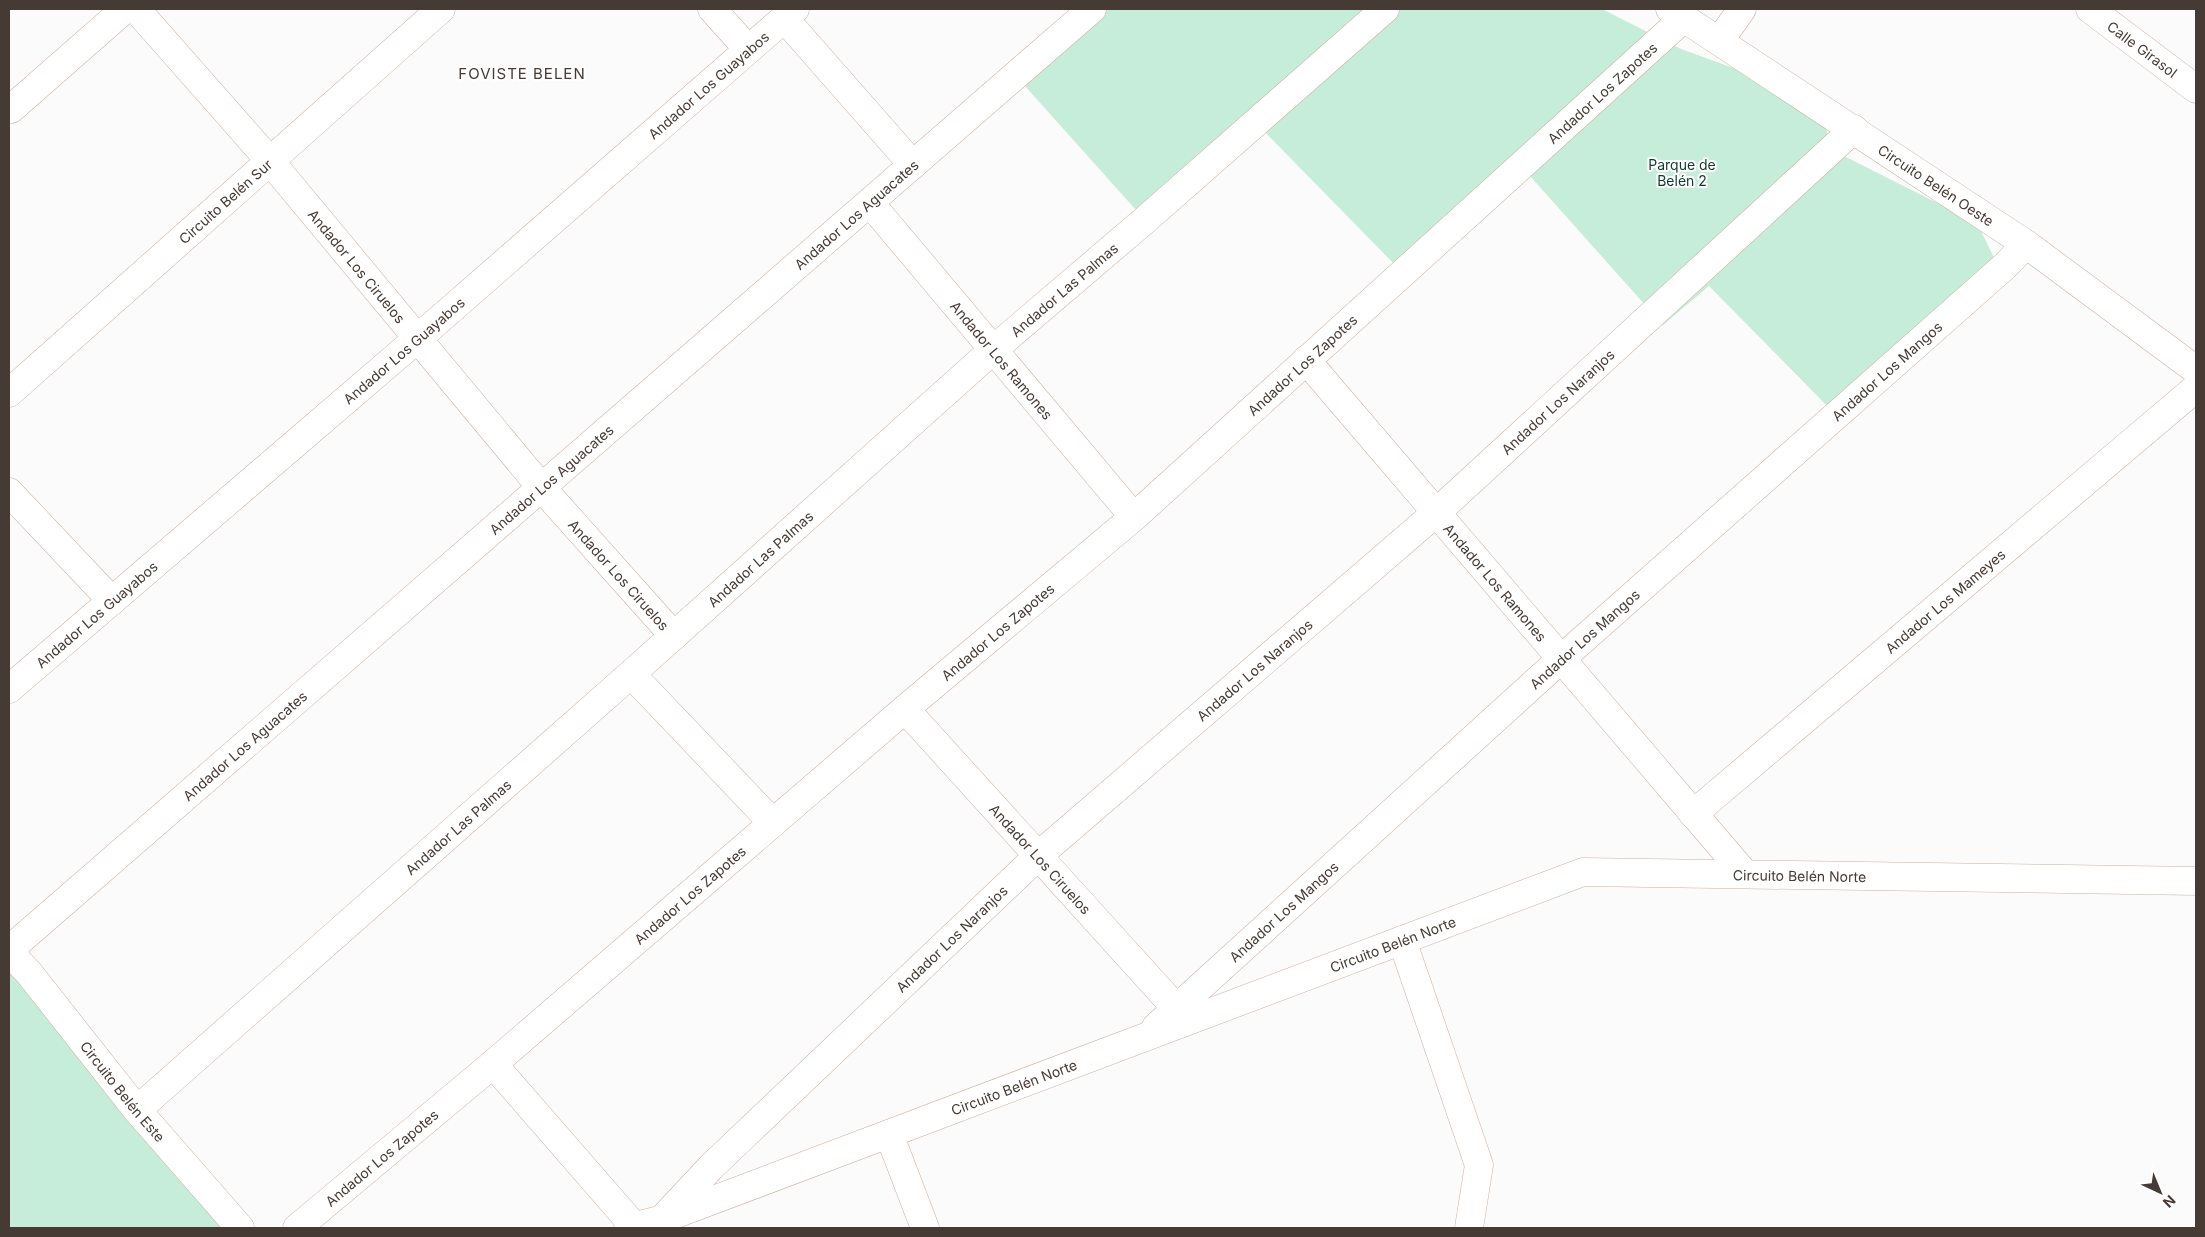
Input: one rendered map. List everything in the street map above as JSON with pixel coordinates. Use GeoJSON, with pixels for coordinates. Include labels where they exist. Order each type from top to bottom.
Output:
{"type":"FeatureCollection","features":[{"type":"Feature","properties":{"kind":"street"},"geometry":{"type":"LineString","coordinates":[[11,109],[125,9]]}},
{"type":"Feature","properties":{"kind":"street","name":"Andador Los Ciruelos"},"geometry":{"type":"LineString","coordinates":[[136,9],[270,161],[541,487],[674,636]]}},
{"type":"Feature","properties":{"kind":"street","name":"Circuito Belén Sur"},"geometry":{"type":"LineString","coordinates":[[9,393],[440,9]]}},
{"type":"Feature","properties":{"kind":"street"},"geometry":{"type":"LineString","coordinates":[[712,9],[748,49]]}},
{"type":"Feature","properties":{"kind":"street","name":"Andador Los Aguacates"},"geometry":{"type":"LineString","coordinates":[[9,951],[1092,9]]}},
{"type":"Feature","properties":{"kind":"street","name":"Andador Las Palmas"},"geometry":{"type":"LineString","coordinates":[[137,1110],[674,636],[994,349],[1145,220],[1385,9]]}},
{"type":"Feature","properties":{"kind":"street"},"geometry":{"type":"LineString","coordinates":[[1720,40],[1742,9]]}},
{"type":"Feature","properties":{"kind":"street","name":"Calle Girasol"},"geometry":{"type":"LineString","coordinates":[[2090,9],[2196,89]]}},
{"type":"Feature","properties":{"kind":"street"},"geometry":{"type":"LineString","coordinates":[[789,14],[914,165]]}},
{"type":"Feature","properties":{"kind":"street","name":"Andador Los Guayabos"},"geometry":{"type":"LineString","coordinates":[[9,690],[417,340],[789,14]]}},
{"type":"Feature","properties":{"kind":"street","name":"Circuito Belén Oeste"},"geometry":{"type":"LineString","coordinates":[[1677,14],[1720,40],[2026,244],[2196,370]]}},
{"type":"Feature","properties":{"kind":"street","name":"Andador Los Zapotes"},"geometry":{"type":"LineString","coordinates":[[297,1228],[493,1064],[905,709],[1134,517],[1306,360],[1677,14]]}},
{"type":"Feature","properties":{"kind":"street","name":"Andador Los Naranjos"},"geometry":{"type":"LineString","coordinates":[[663,1219],[711,1167],[1039,856],[1437,512],[1854,129]]}},
{"type":"Feature","properties":{"kind":"street","name":"Andador Los Ramones"},"geometry":{"type":"LineString","coordinates":[[870,203],[1134,517]]}},
{"type":"Feature","properties":{"kind":"street","name":"Andador Los Mangos"},"geometry":{"type":"LineString","coordinates":[[1144,1037],[1561,659],[2005,266],[2026,244]]}},
{"type":"Feature","properties":{"kind":"street","name":"Andador Los Ramones"},"geometry":{"type":"LineString","coordinates":[[1306,360],[1745,874]]}},
{"type":"Feature","properties":{"kind":"street","name":"Andador Los Mameyes"},"geometry":{"type":"LineString","coordinates":[[1693,814],[2196,388]]}},
{"type":"Feature","properties":{"kind":"street"},"geometry":{"type":"LineString","coordinates":[[9,492],[112,601]]}},
{"type":"Feature","properties":{"kind":"street"},"geometry":{"type":"LineString","coordinates":[[631,674],[773,823]]}},
{"type":"Feature","properties":{"kind":"street","name":"Andador Los Ciruelos"},"geometry":{"type":"LineString","coordinates":[[905,709],[1176,1008]]}},
{"type":"Feature","properties":{"kind":"street","name":"Circuito Belén Norte"},"geometry":{"type":"LineString","coordinates":[[631,1227],[663,1219],[1583,872],[2196,881]]}},
{"type":"Feature","properties":{"kind":"street"},"geometry":{"type":"LineString","coordinates":[[1402,940],[1479,1165],[1469,1228]]}},
{"type":"Feature","properties":{"kind":"street","name":"Circuito Belén Este"},"geometry":{"type":"LineString","coordinates":[[9,951],[29,973],[137,1110],[240,1228]]}},
{"type":"Feature","properties":{"kind":"street"},"geometry":{"type":"LineString","coordinates":[[493,1064],[631,1227]]}},
{"type":"Feature","properties":{"kind":"street"},"geometry":{"type":"LineString","coordinates":[[889,1134],[925,1228]]}},
{"type":"Feature","properties":{"kind":"green space","name":"Parque de Belén 2"},"geometry":{"type":"Polygon","coordinates":[[[1092,9],[1602,9],[1681,49],[1750,74],[1824,121],[1832,150],[1977,223],[2000,270],[1836,415],[1709,286],[1663,325],[1521,166],[1403,273],[1254,121],[1145,220],[1016,76],[1092,9]]]}},
{"type":"Feature","properties":{"kind":"green space"},"geometry":{"type":"Polygon","coordinates":[[[9,944],[246,1228],[9,1228],[9,944]]]}},
{"type":"Feature","properties":{"kind":"district","name":"FOVISTE BELEN"},"geometry":{"type":"Point","coordinates":[522,73]}}]}
